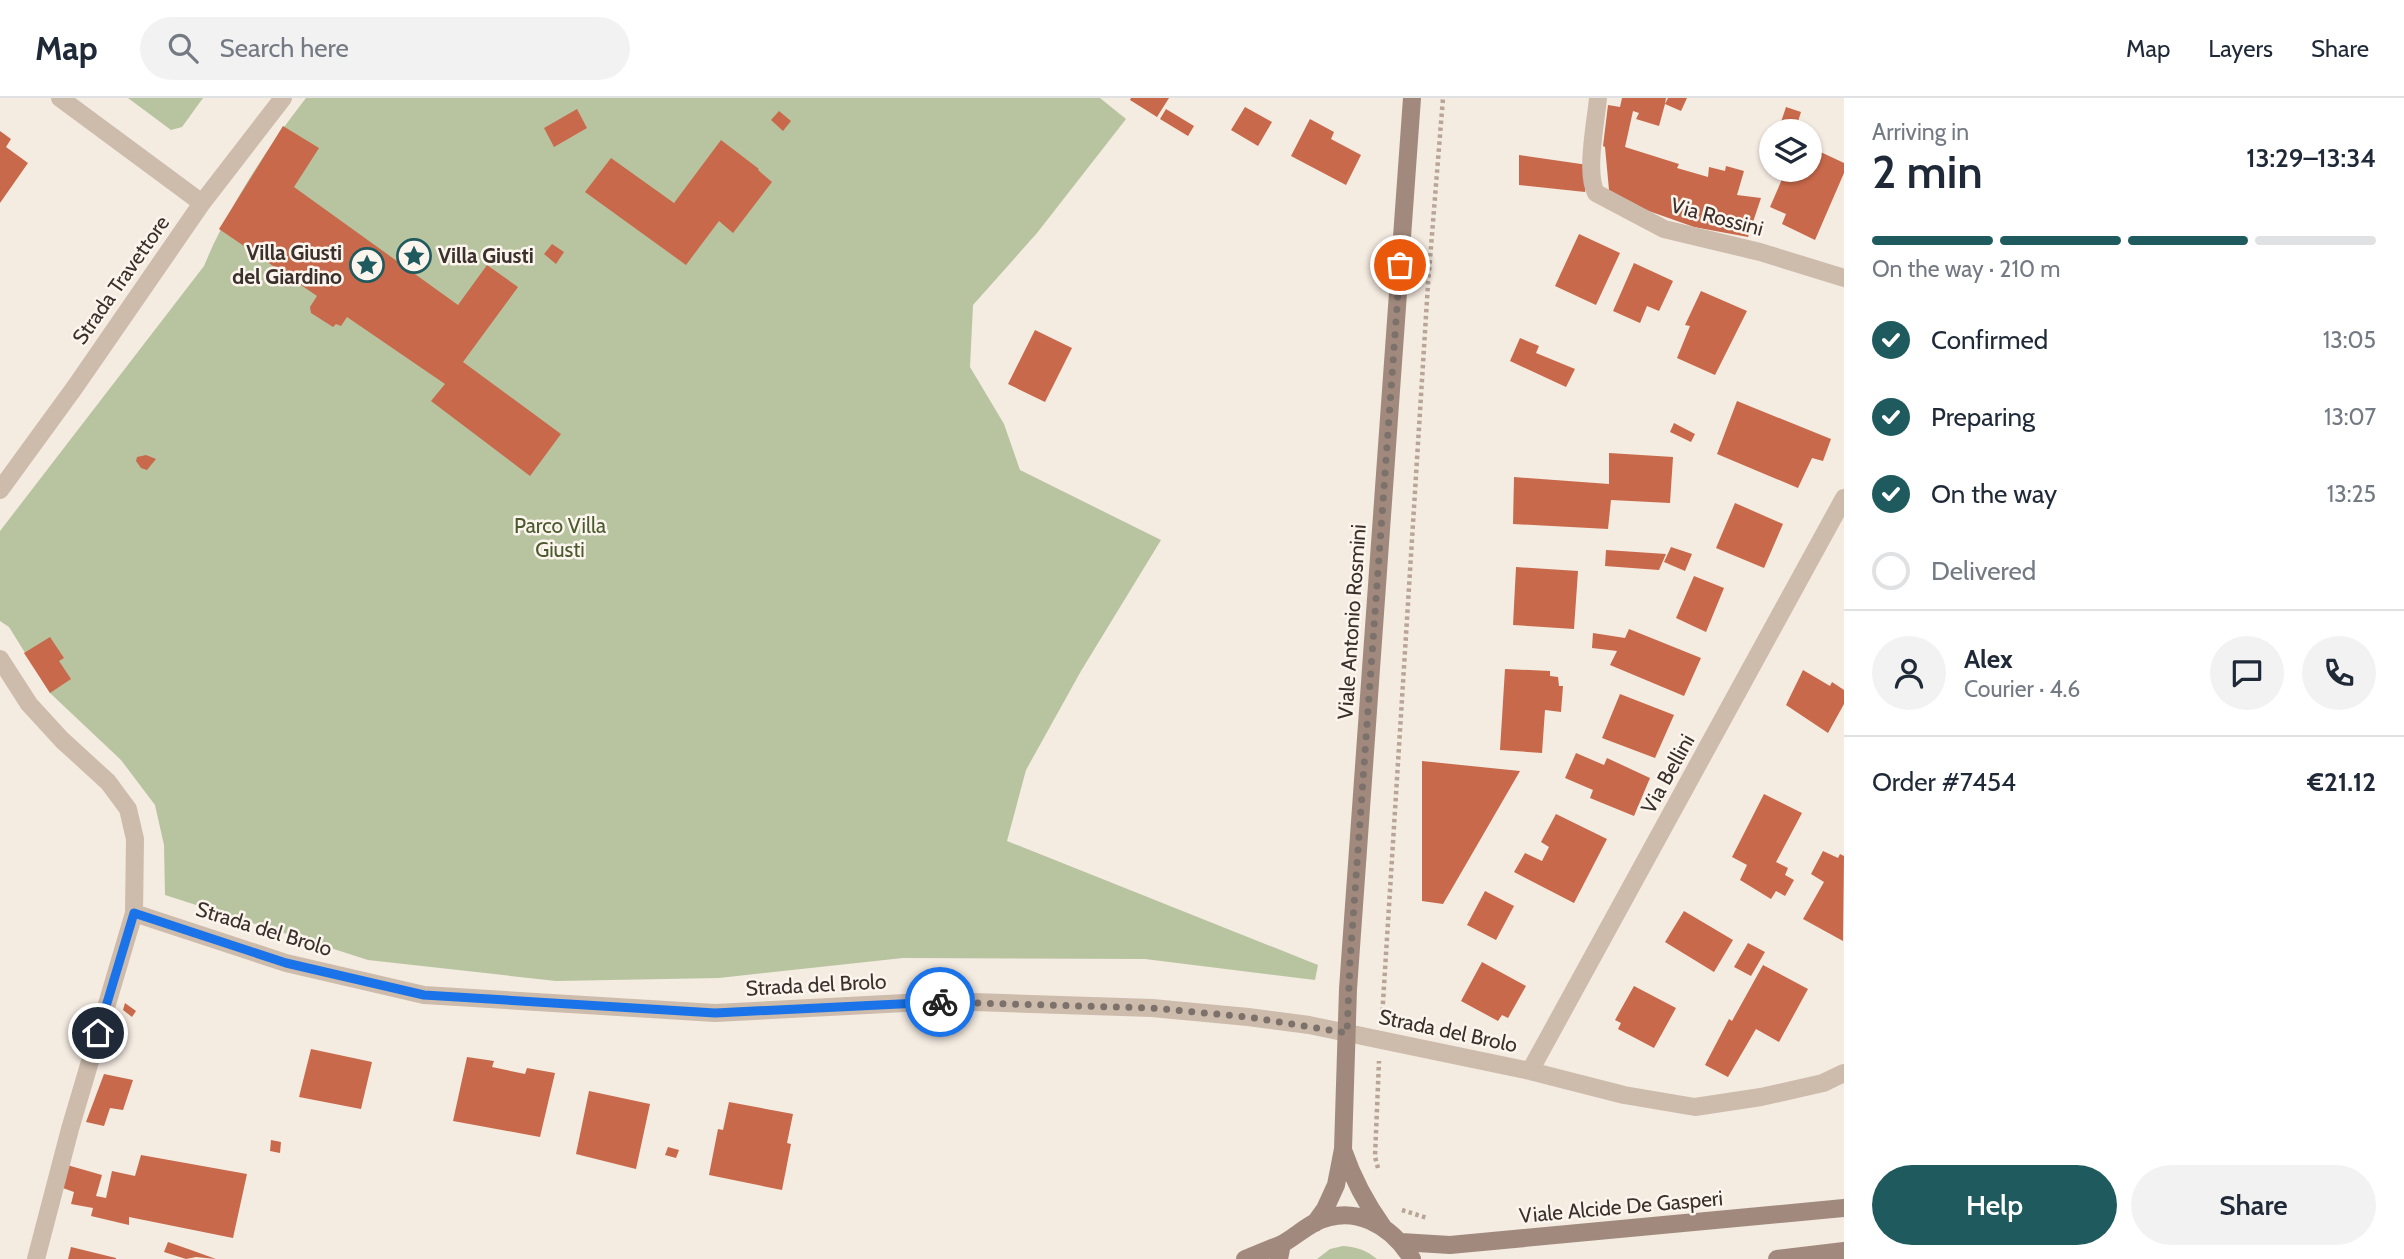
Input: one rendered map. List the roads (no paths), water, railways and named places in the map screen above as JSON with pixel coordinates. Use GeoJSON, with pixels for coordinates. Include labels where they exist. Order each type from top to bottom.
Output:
{"type":"FeatureCollection","features":[{"type":"Feature","properties":{"kind":"street"},"geometry":{"type":"LineString","coordinates":[[60,98],[202,203]]}},
{"type":"Feature","properties":{"kind":"street","name":"Strada Travettore"},"geometry":{"type":"LineString","coordinates":[[0,490],[202,203],[283,98]]}},
{"type":"Feature","properties":{"kind":"street","name":"Viale Antonio Rosmini"},"geometry":{"type":"LineString","coordinates":[[1315,1223],[1325,1209],[1335,1185],[1343,1149],[1350,961],[1412,98]]}},
{"type":"Feature","properties":{"kind":"street","name":"Via Rossini"},"geometry":{"type":"LineString","coordinates":[[1598,98],[1592,164],[1592,186],[1596,193],[1664,229],[1760,251],[1844,278]]}},
{"type":"Feature","properties":{"kind":"street","name":"Via Bellini"},"geometry":{"type":"LineString","coordinates":[[1530,1071],[1844,498]]}},
{"type":"Feature","properties":{"kind":"street"},"geometry":{"type":"LineString","coordinates":[[0,659],[29,704],[62,740],[108,782],[128,809],[135,839],[134,913],[70,1129],[36,1259]]}},
{"type":"Feature","properties":{"kind":"street","name":"Strada del Brolo"},"geometry":{"type":"LineString","coordinates":[[134,913],[286,963],[424,995],[715,1013],[943,1001],[1152,1008],[1248,1017],[1347,1033],[1530,1071],[1624,1095],[1695,1107],[1798,1089],[1822,1083],[1844,1073]]}},
{"type":"Feature","properties":{"kind":"street","name":"Viale Antonio Rosmini"},"geometry":{"type":"LineString","coordinates":[[1343,1149],[1351,1174],[1365,1202],[1383,1227]]}},
{"type":"Feature","properties":{"kind":"street","name":"Viale Alcide De Gasperi"},"geometry":{"type":"LineString","coordinates":[[1401,1242],[1450,1245],[1844,1208]]}},
{"type":"Feature","properties":{"kind":"street"},"geometry":{"type":"LineString","coordinates":[[1245,1259],[1280,1251],[1315,1223],[1338,1216],[1362,1217],[1383,1227],[1401,1242],[1412,1259]]}},
{"type":"Feature","properties":{"kind":"street"},"geometry":{"type":"LineString","coordinates":[[1777,1259],[1844,1251]]}},
{"type":"Feature","properties":{"kind":"place","name":"Villa Giusti"},"geometry":{"type":"Point","coordinates":[414,256]}},
{"type":"Feature","properties":{"kind":"place","name":"Villa Giusti del Giardino"},"geometry":{"type":"Point","coordinates":[367,265]}},
{"type":"Feature","properties":{"kind":"park label","name":"Parco Villa Giusti"},"geometry":{"type":"Point","coordinates":[560,538]}}]}
